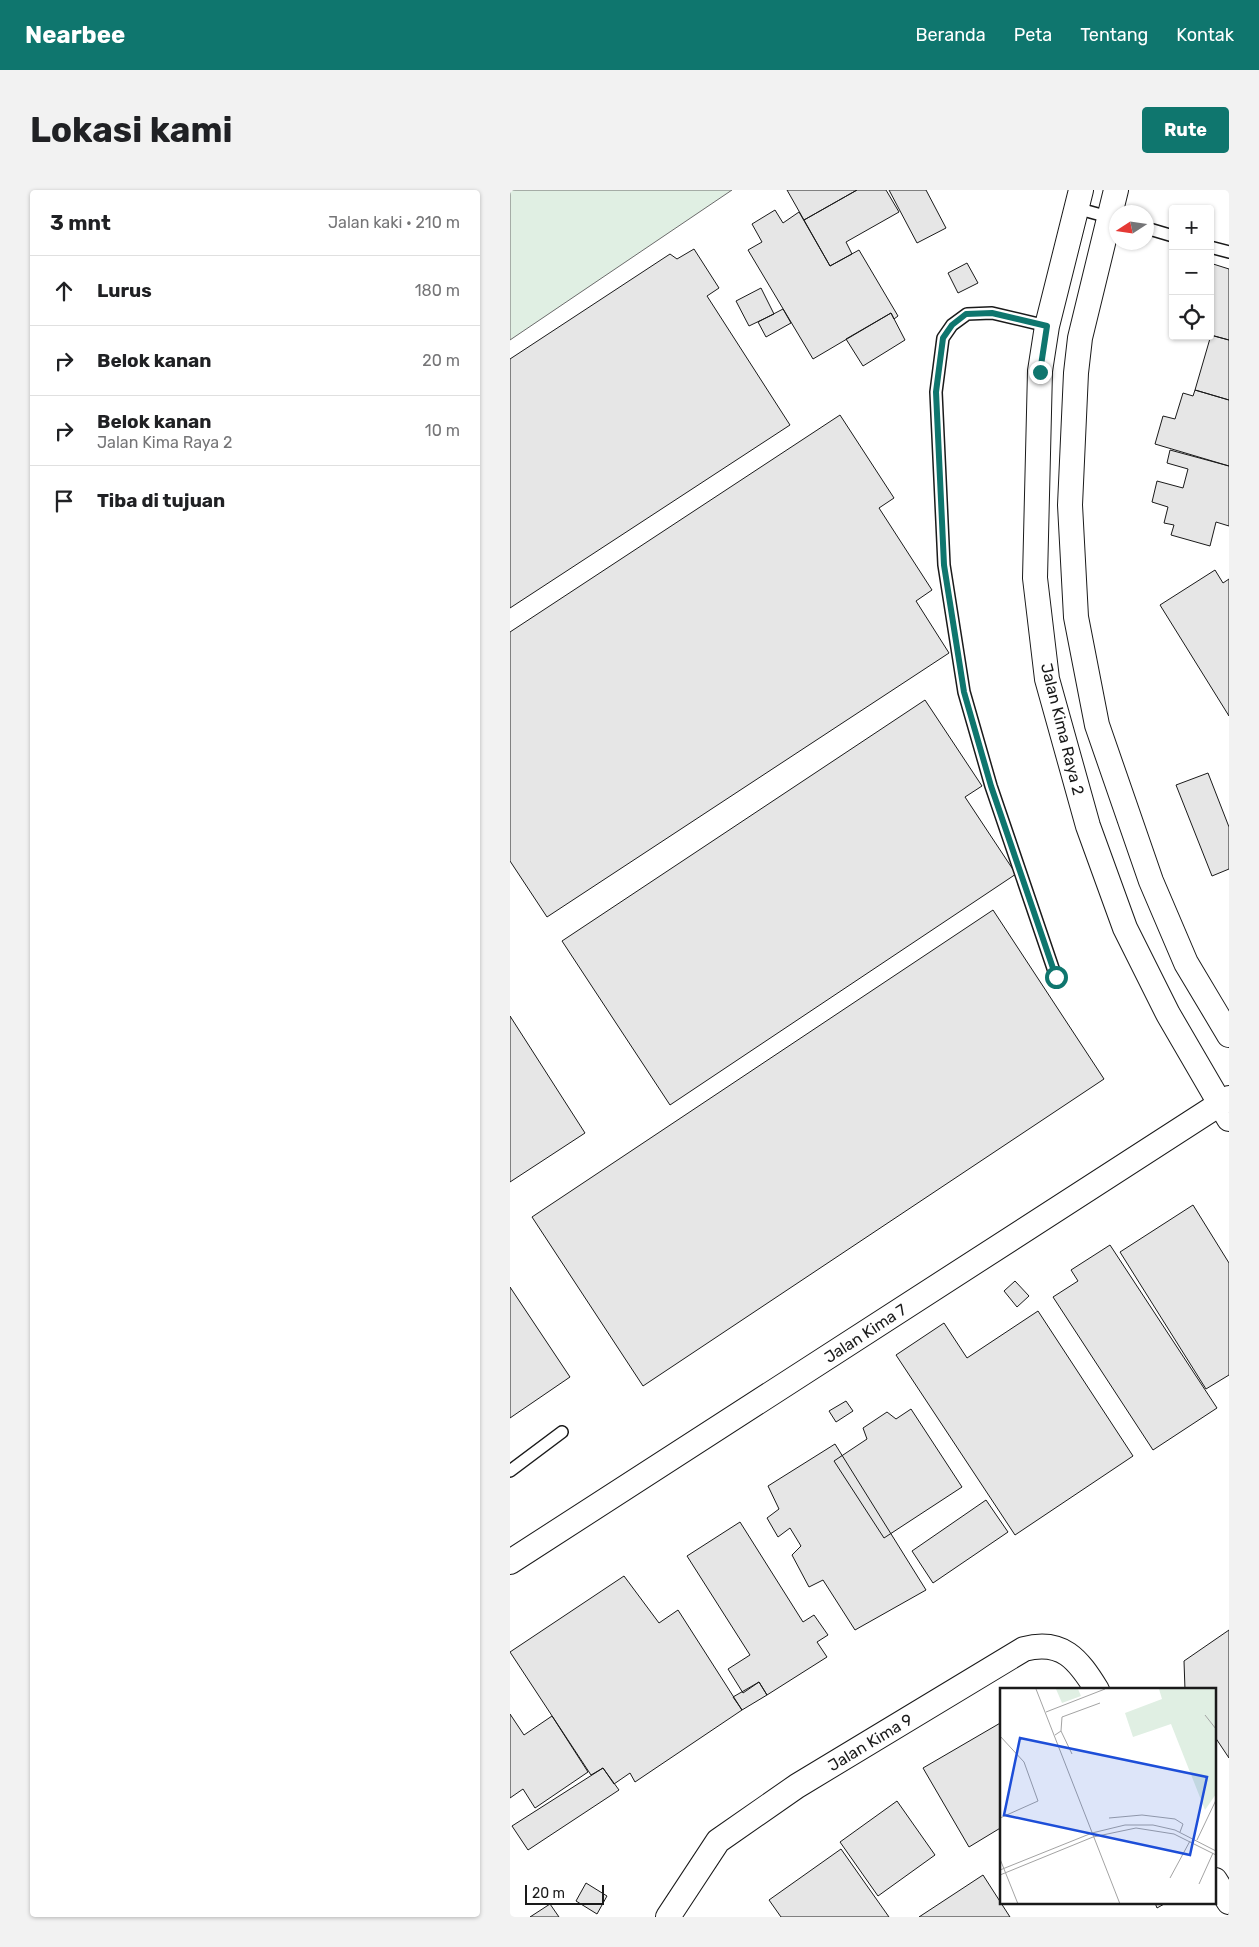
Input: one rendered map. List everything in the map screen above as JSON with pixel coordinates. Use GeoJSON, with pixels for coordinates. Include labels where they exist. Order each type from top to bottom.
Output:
{"type":"FeatureCollection","features":[{"type":"Feature","properties":{"kind":"street"},"geometry":{"type":"LineString","coordinates":[[1114,205],[1116,190]]}},
{"type":"Feature","properties":{"kind":"street","name":"Jalan Kima Raya 2"},"geometry":{"type":"LineString","coordinates":[[1078,199],[1047,326],[1040,372],[1035,578],[1047,679],[1088,826],[1125,928],[1168,1014],[1226,1107]]}},
{"type":"Feature","properties":{"kind":"street"},"geometry":{"type":"LineString","coordinates":[[1109,233],[1080,338],[1076,373],[1070,505],[1076,617],[1097,725],[1151,881],[1186,963],[1229,1034]]}},
{"type":"Feature","properties":{"kind":"street","name":"Jalan Kima 7"},"geometry":{"type":"LineString","coordinates":[[510,1562],[1226,1107]]}},
{"type":"Feature","properties":{"kind":"street","name":"Jalan Kima 9"},"geometry":{"type":"LineString","coordinates":[[668,1917],[718,1841],[798,1786],[1024,1649],[1041,1645],[1058,1648],[1084,1670],[1096,1688]]}},
{"type":"Feature","properties":{"kind":"street"},"geometry":{"type":"LineString","coordinates":[[1216,1882],[1229,1902]]}},
{"type":"Feature","properties":{"kind":"lane"},"geometry":{"type":"LineString","coordinates":[[1078,199],[1109,216]]}},
{"type":"Feature","properties":{"kind":"lane"},"geometry":{"type":"LineString","coordinates":[[1154,230],[1169,235]]}},
{"type":"Feature","properties":{"kind":"lane"},"geometry":{"type":"LineString","coordinates":[[1214,248],[1229,252]]}},
{"type":"Feature","properties":{"kind":"lane"},"geometry":{"type":"LineString","coordinates":[[1047,326],[992,313],[966,314],[952,325],[943,338],[936,392],[944,565],[964,692],[991,786],[1056,977]]}},
{"type":"Feature","properties":{"kind":"lane"},"geometry":{"type":"LineString","coordinates":[[510,1471],[562,1432]]}},
{"type":"Feature","properties":{"kind":"green space"},"geometry":{"type":"Polygon","coordinates":[[[510,190],[732,190],[510,340],[510,190]]]}},
{"type":"Feature","properties":{"kind":"building"},"geometry":{"type":"Polygon","coordinates":[[[787,190],[857,190],[804,220],[787,190]]]}},
{"type":"Feature","properties":{"kind":"building"},"geometry":{"type":"Polygon","coordinates":[[[857,190],[886,190],[899,212],[846,242],[852,254],[830,266],[804,220],[857,190]]]}},
{"type":"Feature","properties":{"kind":"building"},"geometry":{"type":"Polygon","coordinates":[[[889,190],[926,190],[946,228],[917,243],[889,190]]]}},
{"type":"Feature","properties":{"kind":"building"},"geometry":{"type":"Polygon","coordinates":[[[775,210],[783,223],[799,212],[830,266],[859,250],[898,316],[894,319],[891,313],[813,359],[748,250],[762,242],[752,224],[775,210]]]}},
{"type":"Feature","properties":{"kind":"building"},"geometry":{"type":"Polygon","coordinates":[[[694,249],[719,288],[707,296],[790,425],[510,608],[510,359],[670,254],[677,259],[694,249]]]}},
{"type":"Feature","properties":{"kind":"building"},"geometry":{"type":"Polygon","coordinates":[[[967,263],[978,283],[958,293],[948,273],[967,263]]]}},
{"type":"Feature","properties":{"kind":"building"},"geometry":{"type":"Polygon","coordinates":[[[1214,264],[1229,269],[1229,340],[1214,336],[1214,264]]]}},
{"type":"Feature","properties":{"kind":"building"},"geometry":{"type":"Polygon","coordinates":[[[761,288],[774,314],[749,326],[736,301],[761,288]]]}},
{"type":"Feature","properties":{"kind":"building"},"geometry":{"type":"Polygon","coordinates":[[[783,309],[791,323],[766,337],[758,322],[783,309]]]}},
{"type":"Feature","properties":{"kind":"building"},"geometry":{"type":"Polygon","coordinates":[[[891,313],[905,340],[863,366],[846,339],[891,313]]]}},
{"type":"Feature","properties":{"kind":"building"},"geometry":{"type":"Polygon","coordinates":[[[1214,336],[1229,340],[1229,400],[1195,390],[1210,340],[1214,340],[1214,336]]]}},
{"type":"Feature","properties":{"kind":"building"},"geometry":{"type":"Polygon","coordinates":[[[1195,390],[1229,400],[1229,466],[1155,444],[1163,416],[1175,419],[1183,393],[1193,396],[1195,390]]]}},
{"type":"Feature","properties":{"kind":"building"},"geometry":{"type":"Polygon","coordinates":[[[840,415],[894,498],[879,508],[932,590],[916,601],[949,653],[547,917],[510,861],[510,632],[840,415]]]}},
{"type":"Feature","properties":{"kind":"building"},"geometry":{"type":"Polygon","coordinates":[[[1170,450],[1229,466],[1229,526],[1216,522],[1210,546],[1171,535],[1174,525],[1164,523],[1168,507],[1152,502],[1157,481],[1183,488],[1188,469],[1167,463],[1170,450]]]}},
{"type":"Feature","properties":{"kind":"building"},"geometry":{"type":"Polygon","coordinates":[[[1215,570],[1223,583],[1229,579],[1229,716],[1160,605],[1215,570]]]}},
{"type":"Feature","properties":{"kind":"building"},"geometry":{"type":"Polygon","coordinates":[[[925,700],[982,786],[965,797],[1016,874],[670,1105],[562,941],[925,700]]]}},
{"type":"Feature","properties":{"kind":"building"},"geometry":{"type":"Polygon","coordinates":[[[1208,773],[1229,827],[1229,869],[1212,876],[1176,785],[1208,773]]]}},
{"type":"Feature","properties":{"kind":"building"},"geometry":{"type":"Polygon","coordinates":[[[993,910],[1104,1079],[643,1386],[532,1217],[993,910]]]}},
{"type":"Feature","properties":{"kind":"building"},"geometry":{"type":"Polygon","coordinates":[[[510,1016],[585,1133],[510,1182],[510,1016]]]}},
{"type":"Feature","properties":{"kind":"building"},"geometry":{"type":"Polygon","coordinates":[[[1193,1205],[1229,1263],[1229,1375],[1206,1389],[1120,1252],[1193,1205]]]}},
{"type":"Feature","properties":{"kind":"building"},"geometry":{"type":"Polygon","coordinates":[[[1110,1245],[1217,1408],[1153,1450],[1053,1297],[1078,1281],[1071,1270],[1110,1245]]]}},
{"type":"Feature","properties":{"kind":"building"},"geometry":{"type":"Polygon","coordinates":[[[1015,1281],[1029,1296],[1017,1307],[1004,1291],[1015,1281]]]}},
{"type":"Feature","properties":{"kind":"building"},"geometry":{"type":"Polygon","coordinates":[[[510,1287],[570,1377],[510,1418],[510,1287]]]}},
{"type":"Feature","properties":{"kind":"building"},"geometry":{"type":"Polygon","coordinates":[[[1038,1311],[1133,1456],[1015,1535],[896,1355],[944,1323],[967,1358],[1038,1311]]]}},
{"type":"Feature","properties":{"kind":"building"},"geometry":{"type":"Polygon","coordinates":[[[846,1401],[853,1411],[836,1422],[829,1411],[846,1401]]]}},
{"type":"Feature","properties":{"kind":"building"},"geometry":{"type":"Polygon","coordinates":[[[911,1409],[962,1487],[884,1538],[834,1461],[867,1439],[863,1428],[887,1412],[896,1419],[911,1409]]]}},
{"type":"Feature","properties":{"kind":"building"},"geometry":{"type":"Polygon","coordinates":[[[835,1444],[926,1590],[855,1630],[823,1580],[809,1587],[792,1555],[801,1546],[790,1528],[778,1537],[767,1518],[779,1509],[768,1486],[835,1444]]]}},
{"type":"Feature","properties":{"kind":"building"},"geometry":{"type":"Polygon","coordinates":[[[986,1500],[1008,1532],[933,1583],[912,1551],[986,1500]]]}},
{"type":"Feature","properties":{"kind":"building"},"geometry":{"type":"Polygon","coordinates":[[[740,1522],[803,1622],[814,1615],[828,1635],[817,1642],[827,1657],[767,1695],[759,1682],[743,1693],[728,1669],[750,1655],[687,1556],[740,1522]]]}},
{"type":"Feature","properties":{"kind":"building"},"geometry":{"type":"Polygon","coordinates":[[[624,1576],[659,1623],[678,1610],[742,1710],[635,1782],[630,1773],[614,1784],[603,1768],[591,1775],[510,1652],[624,1576]]]}},
{"type":"Feature","properties":{"kind":"building"},"geometry":{"type":"Polygon","coordinates":[[[1229,1630],[1229,1758],[1216,1738],[1216,1688],[1185,1688],[1184,1661],[1229,1630]]]}},
{"type":"Feature","properties":{"kind":"building"},"geometry":{"type":"Polygon","coordinates":[[[759,1682],[767,1695],[742,1710],[733,1697],[759,1682]]]}},
{"type":"Feature","properties":{"kind":"building"},"geometry":{"type":"Polygon","coordinates":[[[510,1714],[524,1735],[552,1716],[588,1772],[535,1808],[523,1789],[510,1798],[510,1714]]]}},
{"type":"Feature","properties":{"kind":"building"},"geometry":{"type":"Polygon","coordinates":[[[1000,1723],[1000,1828],[969,1847],[923,1768],[1000,1723]]]}},
{"type":"Feature","properties":{"kind":"building"},"geometry":{"type":"Polygon","coordinates":[[[603,1768],[619,1790],[528,1850],[512,1826],[603,1768]]]}},
{"type":"Feature","properties":{"kind":"building"},"geometry":{"type":"Polygon","coordinates":[[[897,1801],[935,1855],[878,1896],[840,1842],[897,1801]]]}},
{"type":"Feature","properties":{"kind":"building"},"geometry":{"type":"Polygon","coordinates":[[[841,1849],[889,1917],[781,1917],[769,1900],[841,1849]]]}},
{"type":"Feature","properties":{"kind":"building"},"geometry":{"type":"Polygon","coordinates":[[[983,1875],[1010,1917],[919,1917],[983,1875]]]}},
{"type":"Feature","properties":{"kind":"building"},"geometry":{"type":"Polygon","coordinates":[[[586,1883],[607,1896],[597,1914],[576,1901],[586,1883]]]}},
{"type":"Feature","properties":{"kind":"building"},"geometry":{"type":"Polygon","coordinates":[[[550,1904],[559,1917],[530,1917],[550,1904]]]}},
{"type":"Feature","properties":{"kind":"building"},"geometry":{"type":"Polygon","coordinates":[[[1155,1904],[1164,1904],[1157,1908],[1155,1904]]]}},
{"type":"Feature","properties":{"kind":"route"},"geometry":{"type":"LineString","coordinates":[[1040,372],[1047,326],[992,313],[966,314],[952,325],[943,338],[936,392],[944,565],[964,692],[991,786],[1056,977]]}}]}
